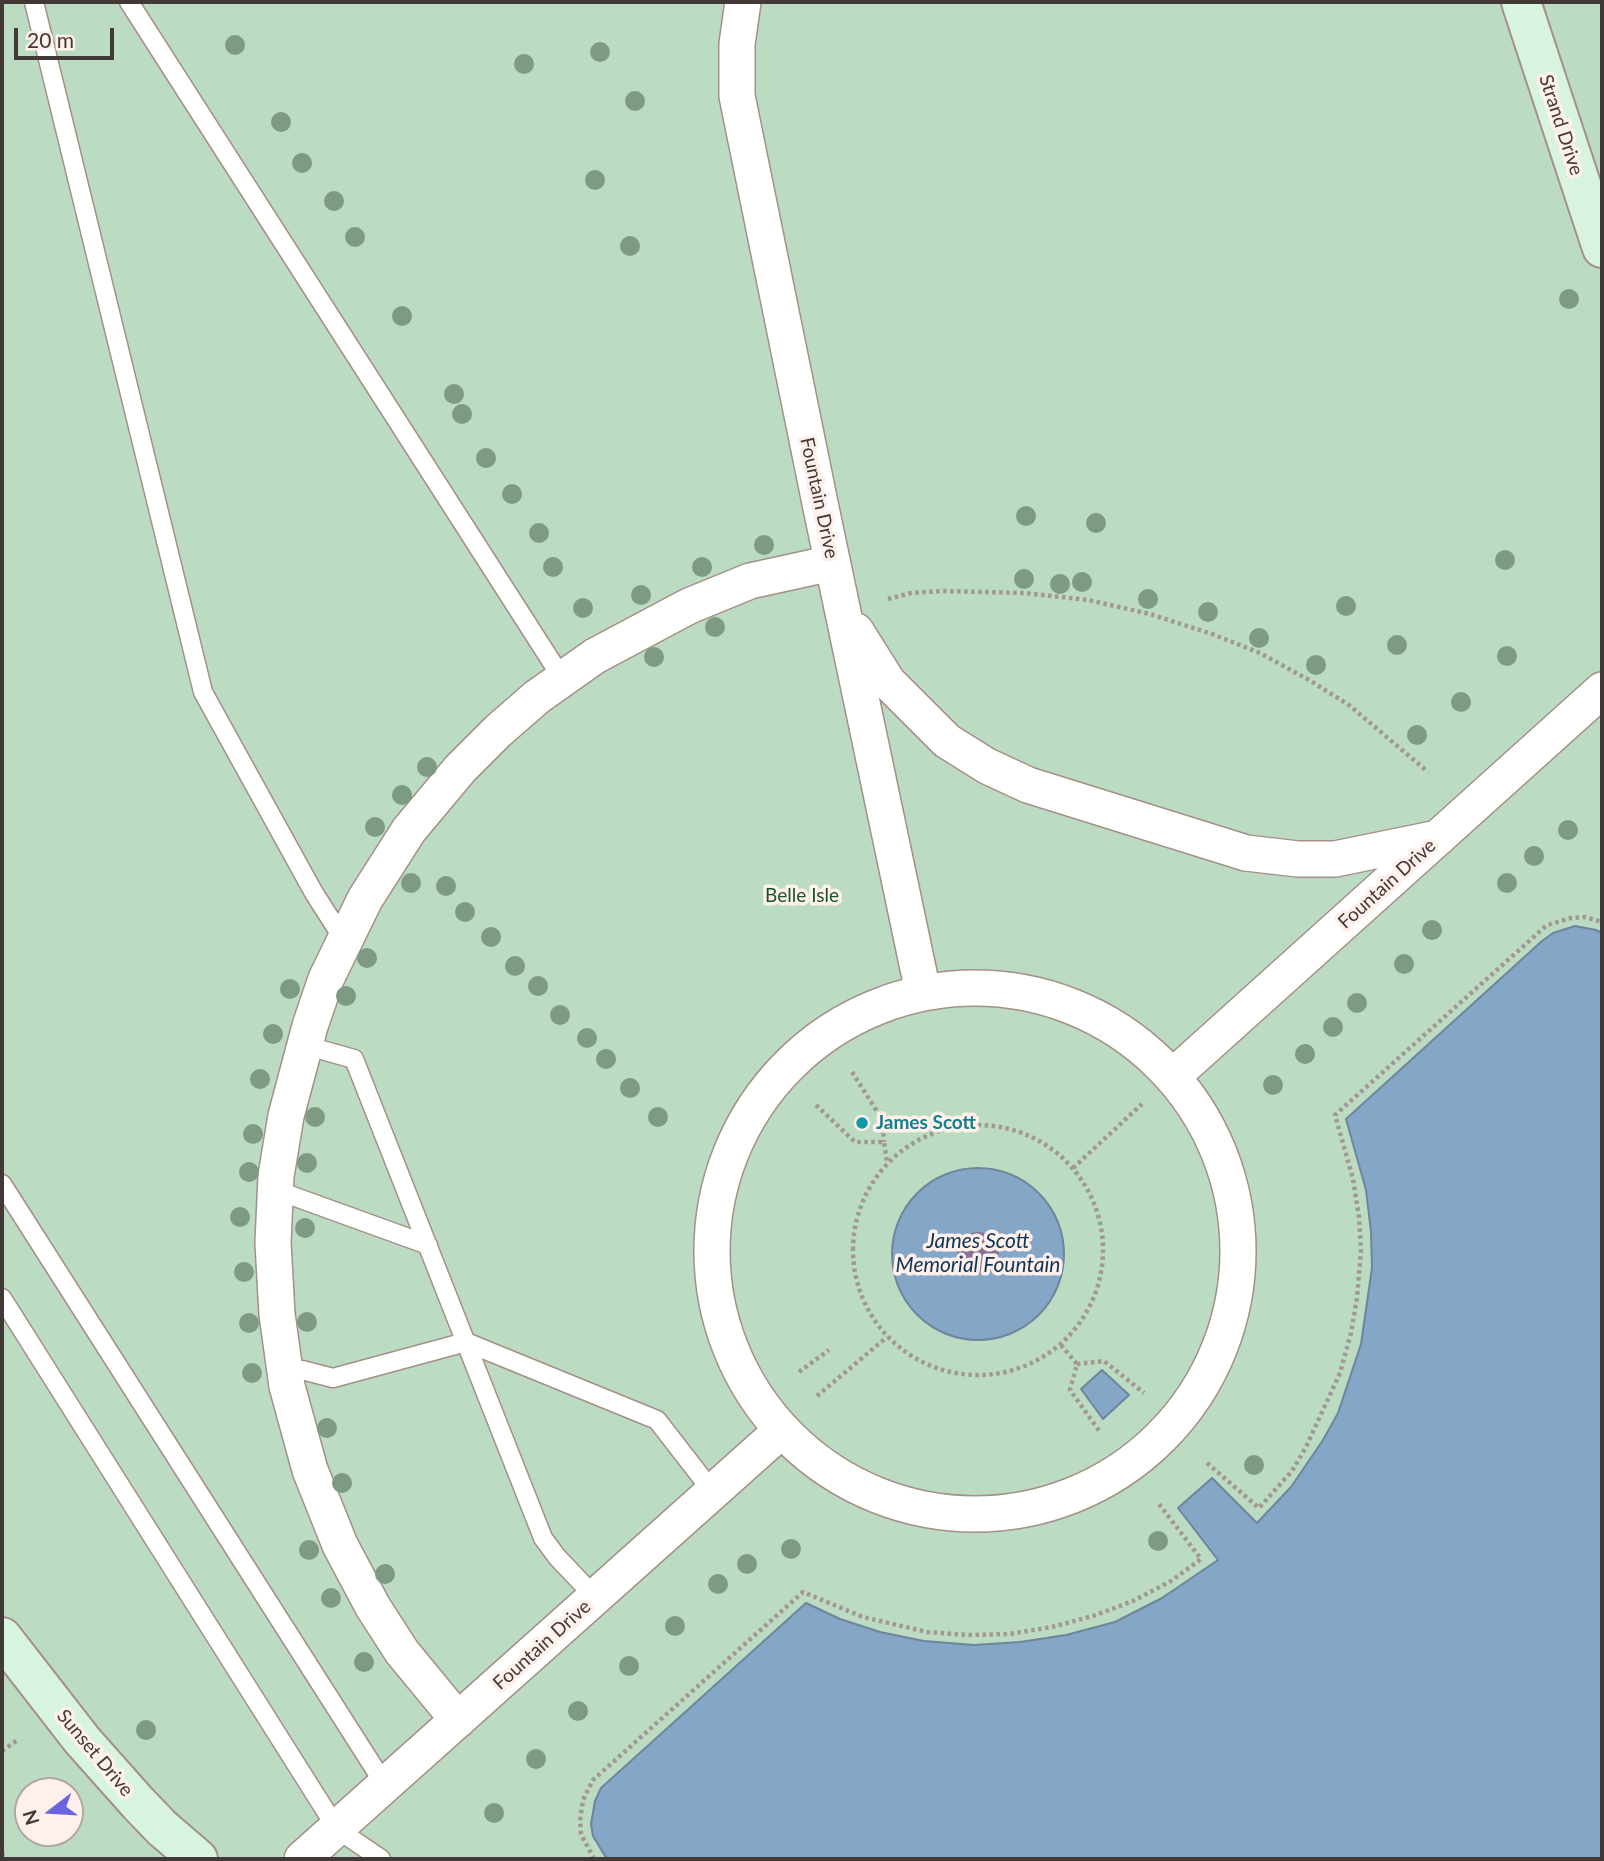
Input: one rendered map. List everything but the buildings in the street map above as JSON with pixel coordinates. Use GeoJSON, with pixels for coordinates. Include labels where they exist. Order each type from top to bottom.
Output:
{"type":"FeatureCollection","features":[{"type":"Feature","properties":{"kind":"street","name":"Fountain Drive"},"geometry":{"type":"LineString","coordinates":[[743,2],[737,44],[737,96],[923,992]]}},
{"type":"Feature","properties":{"kind":"street","name":"Strand Drive"},"geometry":{"type":"LineString","coordinates":[[1521,2],[1602,248]]}},
{"type":"Feature","properties":{"kind":"street"},"geometry":{"type":"LineString","coordinates":[[458,1720],[402,1652],[373,1608],[340,1545],[310,1470],[285,1376],[277,1314],[273,1243],[276,1190],[286,1115],[304,1045],[326,979],[365,899],[409,830],[460,769],[498,731],[562,678],[595,656],[689,606],[750,581],[832,563]]}},
{"type":"Feature","properties":{"kind":"street"},"geometry":{"type":"LineString","coordinates":[[841,598],[862,644],[888,682],[916,713],[947,741],[987,766],[1028,785],[1246,853],[1298,859],[1335,859],[1438,838]]}},
{"type":"Feature","properties":{"kind":"street","name":"Fountain Drive"},"geometry":{"type":"LineString","coordinates":[[1172,1077],[1602,690]]}},
{"type":"Feature","properties":{"kind":"street"},"geometry":{"type":"LineString","coordinates":[[957,987],[991,988],[1025,992],[1059,1001],[1091,1014],[1148,1052],[1172,1077],[1197,1111],[1220,1158],[1230,1188],[1237,1230],[1237,1272],[1231,1313],[1217,1354],[1198,1391],[1173,1425],[1151,1447],[1128,1466],[1091,1488],[1052,1503],[1011,1512],[968,1514],[926,1510],[885,1499],[847,1481],[812,1457],[782,1430],[756,1398],[727,1340],[718,1309],[712,1245],[721,1181],[731,1150],[763,1094],[783,1069],[807,1047],[833,1028],[891,1001],[923,992],[957,987]]}},
{"type":"Feature","properties":{"kind":"street","name":"Fountain Drive"},"geometry":{"type":"LineString","coordinates":[[302,1859],[782,1430]]}},
{"type":"Feature","properties":{"kind":"street","name":"Sunset Drive"},"geometry":{"type":"LineString","coordinates":[[2,1637],[82,1740],[162,1828],[198,1859]]}},
{"type":"Feature","properties":{"kind":"lane"},"geometry":{"type":"LineString","coordinates":[[34,2],[203,692],[314,893],[344,940]]}},
{"type":"Feature","properties":{"kind":"lane"},"geometry":{"type":"LineString","coordinates":[[129,2],[562,678]]}},
{"type":"Feature","properties":{"kind":"lane"},"geometry":{"type":"LineString","coordinates":[[304,1045],[354,1059],[543,1538],[595,1597]]}},
{"type":"Feature","properties":{"kind":"lane"},"geometry":{"type":"LineString","coordinates":[[2,1184],[385,1785]]}},
{"type":"Feature","properties":{"kind":"lane"},"geometry":{"type":"LineString","coordinates":[[276,1190],[428,1245]]}},
{"type":"Feature","properties":{"kind":"lane"},"geometry":{"type":"LineString","coordinates":[[2,1298],[337,1829],[381,1859]]}},
{"type":"Feature","properties":{"kind":"lane"},"geometry":{"type":"LineString","coordinates":[[285,1376],[302,1370],[332,1378],[466,1342],[657,1420],[712,1491]]}},
{"type":"Feature","properties":{"kind":"path"},"geometry":{"type":"LineString","coordinates":[[888,599],[911,593],[943,591],[1025,593],[1088,600],[1174,622],[1261,653],[1309,680],[1349,705],[1429,772]]}},
{"type":"Feature","properties":{"kind":"path"},"geometry":{"type":"LineString","coordinates":[[1207,1463],[1259,1508],[1292,1471],[1340,1373],[1357,1298],[1361,1250],[1353,1179],[1335,1115],[1547,925],[1571,918],[1602,922]]}},
{"type":"Feature","properties":{"kind":"path"},"geometry":{"type":"LineString","coordinates":[[852,1072],[882,1119],[887,1162]]}},
{"type":"Feature","properties":{"kind":"path"},"geometry":{"type":"LineString","coordinates":[[1073,1168],[1142,1104]]}},
{"type":"Feature","properties":{"kind":"path"},"geometry":{"type":"LineString","coordinates":[[816,1105],[855,1142],[884,1142]]}},
{"type":"Feature","properties":{"kind":"path"},"geometry":{"type":"LineString","coordinates":[[981,1124],[1016,1130],[1037,1140],[1061,1156],[1073,1168],[1093,1201],[1102,1239],[1100,1278],[1086,1314],[1061,1345],[1029,1366],[992,1376],[953,1374],[917,1361],[887,1337],[865,1306],[853,1269],[853,1230],[865,1194],[887,1162],[915,1141],[947,1128],[981,1124]]}},
{"type":"Feature","properties":{"kind":"path"},"geometry":{"type":"LineString","coordinates":[[817,1396],[887,1337]]}},
{"type":"Feature","properties":{"kind":"path"},"geometry":{"type":"LineString","coordinates":[[1061,1345],[1077,1364]]}},
{"type":"Feature","properties":{"kind":"path"},"geometry":{"type":"LineString","coordinates":[[800,1372],[829,1350]]}},
{"type":"Feature","properties":{"kind":"path"},"geometry":{"type":"LineString","coordinates":[[1077,1364],[1104,1361],[1144,1393]]}},
{"type":"Feature","properties":{"kind":"path"},"geometry":{"type":"LineString","coordinates":[[1077,1364],[1070,1390],[1100,1432]]}},
{"type":"Feature","properties":{"kind":"path"},"geometry":{"type":"LineString","coordinates":[[594,1859],[581,1834],[580,1821],[583,1800],[593,1780],[803,1592],[863,1617],[927,1632],[1009,1634],[1052,1628],[1133,1601],[1171,1581],[1201,1559],[1159,1504]]}},
{"type":"Feature","properties":{"kind":"path"},"geometry":{"type":"LineString","coordinates":[[2,1751],[19,1740]]}},
{"type":"Feature","properties":{"kind":"path"},"geometry":{"type":"LineString","coordinates":[[2,1853],[5,1859]]}},
{"type":"Feature","properties":{"kind":"green space","name":"Belle Isle"},"geometry":{"type":"Polygon","coordinates":[[[2,2],[1602,2],[1602,1859],[2,1859],[2,2]]]}},
{"type":"Feature","properties":{"kind":"water"},"geometry":{"type":"Polygon","coordinates":[[[1575,926],[1602,933],[1602,1859],[609,1859],[605,1856],[593,1836],[591,1824],[595,1801],[601,1788],[806,1603],[840,1619],[880,1632],[924,1641],[974,1645],[1066,1635],[1115,1622],[1162,1598],[1218,1560],[1178,1508],[1212,1478],[1257,1523],[1291,1487],[1323,1440],[1338,1413],[1361,1344],[1372,1268],[1371,1232],[1366,1190],[1346,1119],[1542,941],[1553,933],[1575,926]]]}},
{"type":"Feature","properties":{"kind":"water","name":"James Scott Memorial Fountain"},"geometry":{"type":"Polygon","coordinates":[[[978,1168],[1011,1175],[1038,1194],[1057,1221],[1064,1254],[1057,1287],[1038,1314],[1011,1333],[978,1340],[945,1333],[918,1314],[899,1287],[892,1254],[899,1221],[918,1194],[945,1175],[978,1168]]]}},
{"type":"Feature","properties":{"kind":"water"},"geometry":{"type":"Polygon","coordinates":[[[1102,1370],[1129,1395],[1103,1419],[1081,1389],[1102,1370]]]}},
{"type":"Feature","properties":{"kind":"place","name":"James Scott"},"geometry":{"type":"Point","coordinates":[862,1123]}}]}
